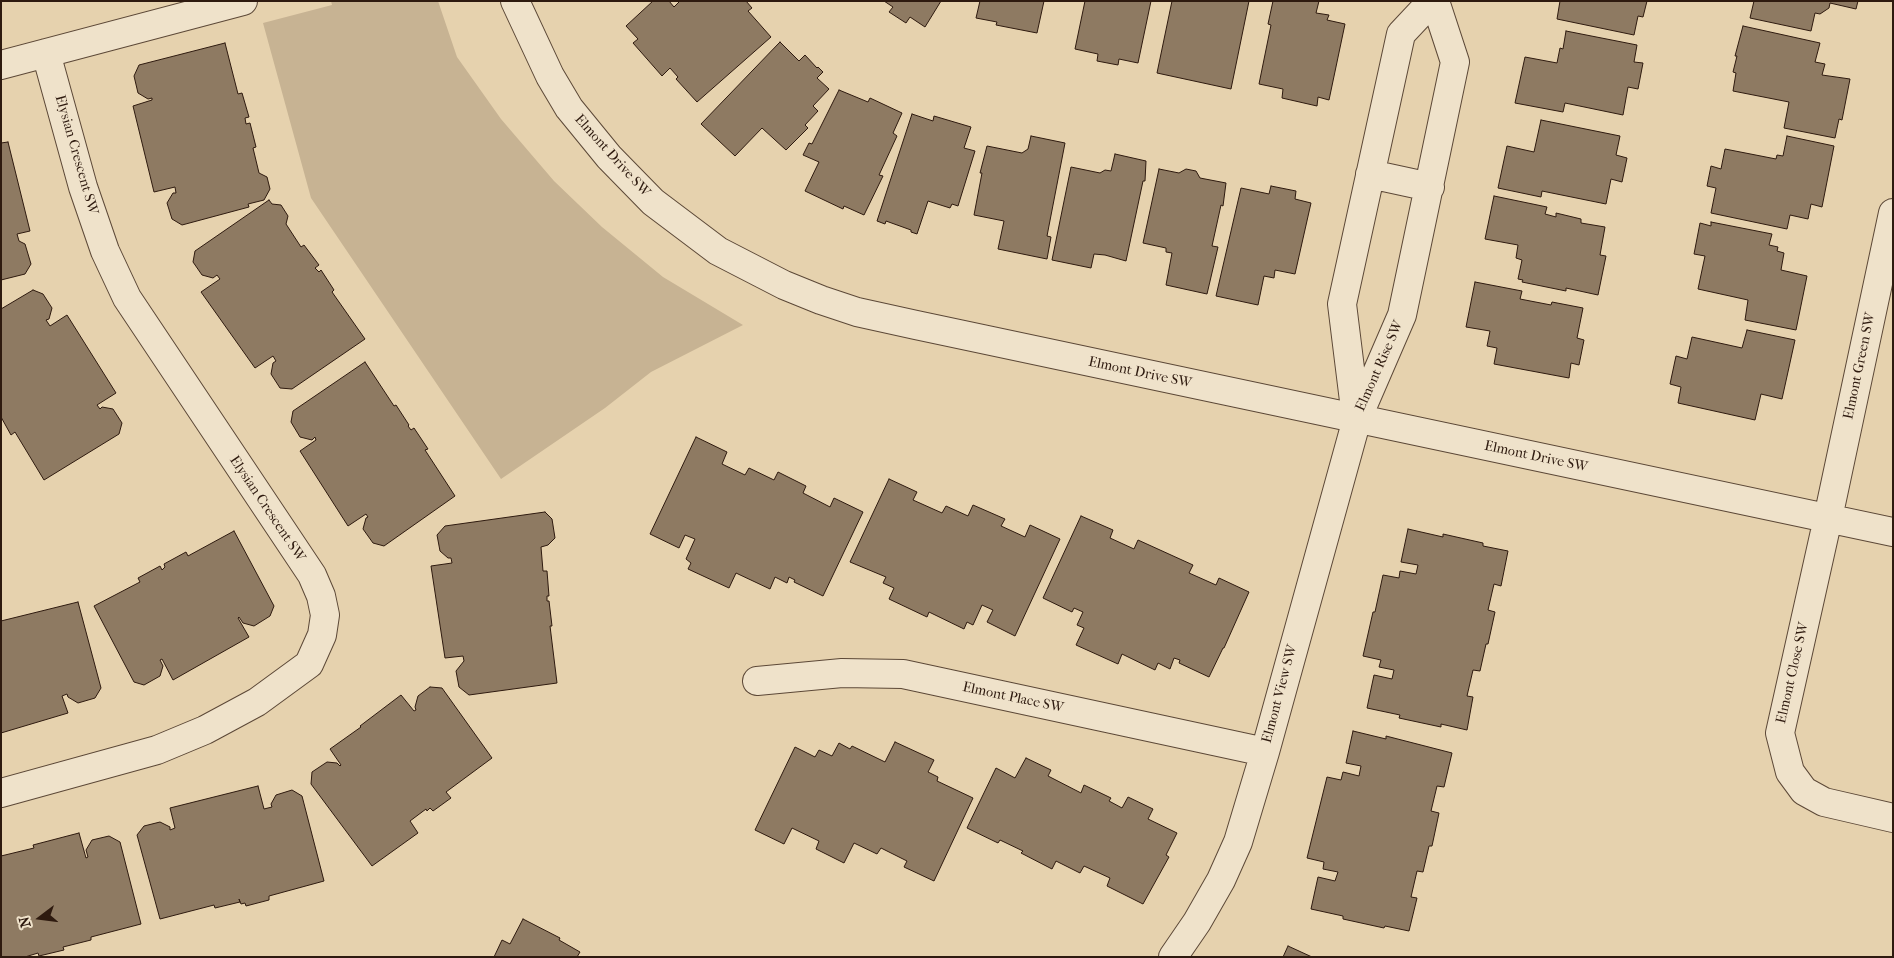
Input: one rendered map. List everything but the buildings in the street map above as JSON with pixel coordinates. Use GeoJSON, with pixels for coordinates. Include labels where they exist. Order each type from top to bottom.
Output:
{"type":"FeatureCollection","features":[{"type":"Feature","properties":{"kind":"street"},"geometry":{"type":"LineString","coordinates":[[1,65],[243,1]]}},
{"type":"Feature","properties":{"kind":"street","name":"Elmont Drive SW"},"geometry":{"type":"LineString","coordinates":[[515,1],[550,76],[569,108],[609,157],[660,207],[718,251],[761,274],[821,300],[857,312],[1893,532]]}},
{"type":"Feature","properties":{"kind":"street","name":"Elmont Rise SW"},"geometry":{"type":"LineString","coordinates":[[1434,1],[1455,62],[1402,315],[1357,419],[1342,304],[1401,34],[1434,1]]}},
{"type":"Feature","properties":{"kind":"street","name":"Elysian Crescent SW"},"geometry":{"type":"LineString","coordinates":[[1,793],[157,750],[214,726],[257,702],[309,664],[322,635],[325,615],[321,596],[312,575],[127,298],[105,251],[83,187],[46,53]]}},
{"type":"Feature","properties":{"kind":"street"},"geometry":{"type":"LineString","coordinates":[[1370,174],[1430,187]]}},
{"type":"Feature","properties":{"kind":"street","name":"Elmont Green SW"},"geometry":{"type":"LineString","coordinates":[[1828,518],[1893,213]]}},
{"type":"Feature","properties":{"kind":"street","name":"Elmont View SW"},"geometry":{"type":"LineString","coordinates":[[1173,957],[1197,922],[1221,880],[1238,842],[1357,419]]}},
{"type":"Feature","properties":{"kind":"street","name":"Elmont Close SW"},"geometry":{"type":"LineString","coordinates":[[1828,518],[1780,734],[1784,754],[1790,772],[1804,791],[1824,802],[1893,818]]}},
{"type":"Feature","properties":{"kind":"street","name":"Elmont Place SW"},"geometry":{"type":"LineString","coordinates":[[758,681],[842,673],[903,674],[1264,752]]}},
{"type":"Feature","properties":{"kind":"shaded area"},"geometry":{"type":"Polygon","coordinates":[[[331,1],[438,1],[457,57],[501,119],[554,181],[602,227],[663,277],[743,325],[651,372],[605,408],[501,479],[311,198],[263,23],[332,5],[331,1]]]}}]}
